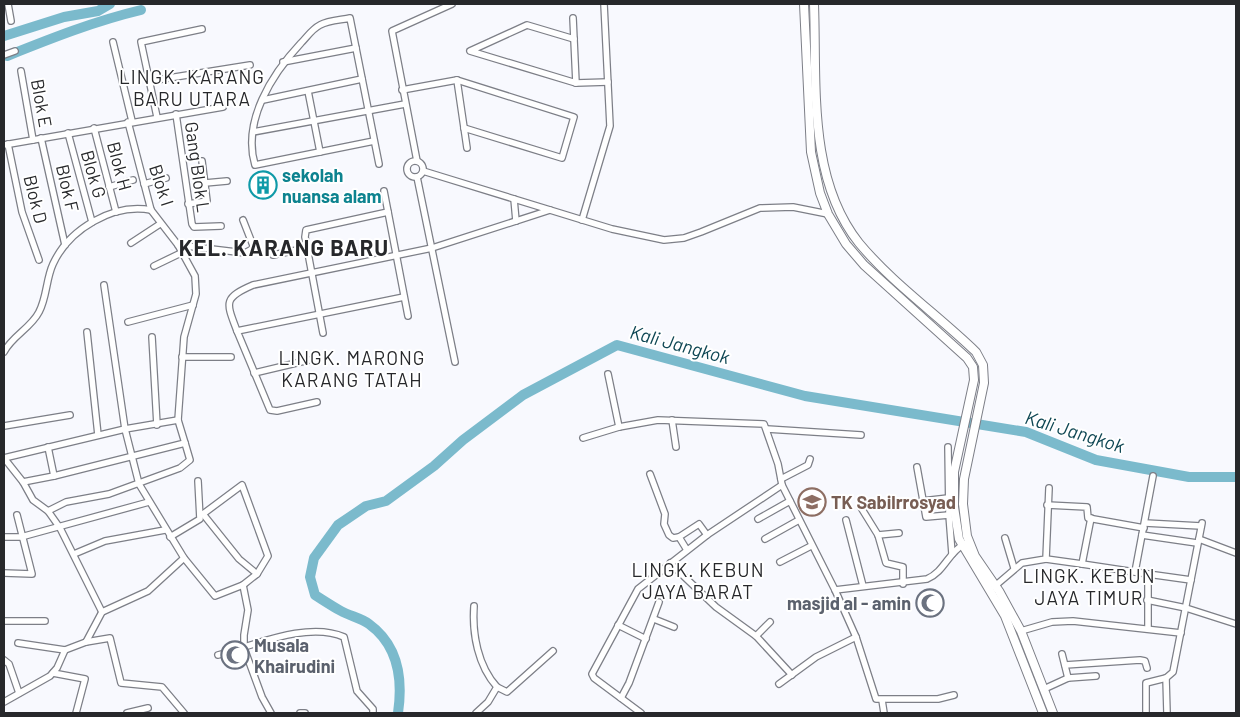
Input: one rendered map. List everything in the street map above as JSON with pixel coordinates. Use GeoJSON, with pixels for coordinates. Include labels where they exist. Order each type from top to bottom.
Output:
{"type":"FeatureCollection","features":[{"type":"Feature","properties":{"kind":"main road"},"geometry":{"type":"LineString","coordinates":[[804,4],[811,152],[820,193],[828,214],[846,244],[864,265],[956,346],[971,362],[975,374],[955,459],[954,506],[965,544],[998,602],[1043,713]]}},
{"type":"Feature","properties":{"kind":"main road"},"geometry":{"type":"LineString","coordinates":[[814,4],[821,151],[835,202],[859,242],[892,278],[976,352],[984,371],[966,462],[963,504],[965,544],[995,586],[1021,631],[1053,713]]}},
{"type":"Feature","properties":{"kind":"main road"},"geometry":{"type":"LineString","coordinates":[[1027,672],[1036,668]]}},
{"type":"Feature","properties":{"kind":"street"},"geometry":{"type":"LineString","coordinates":[[8,4],[11,20]]}},
{"type":"Feature","properties":{"kind":"street"},"geometry":{"type":"LineString","coordinates":[[423,171],[422,165],[417,161],[392,31],[452,4]]}},
{"type":"Feature","properties":{"kind":"street"},"geometry":{"type":"LineString","coordinates":[[582,220],[609,132],[604,4]]}},
{"type":"Feature","properties":{"kind":"street"},"geometry":{"type":"LineString","coordinates":[[374,141],[255,165],[251,151],[253,132],[263,100],[283,62],[315,28],[326,22],[350,18],[379,164]]}},
{"type":"Feature","properties":{"kind":"street"},"geometry":{"type":"LineString","coordinates":[[573,18],[576,83]]}},
{"type":"Feature","properties":{"kind":"street"},"geometry":{"type":"LineString","coordinates":[[574,39],[527,25],[470,51],[576,83],[608,82]]}},
{"type":"Feature","properties":{"kind":"street"},"geometry":{"type":"LineString","coordinates":[[157,117],[141,42],[202,29]]}},
{"type":"Feature","properties":{"kind":"street","name":"Blok I"},"geometry":{"type":"LineString","coordinates":[[113,42],[144,184],[151,210],[160,224],[131,243]]}},
{"type":"Feature","properties":{"kind":"street"},"geometry":{"type":"LineString","coordinates":[[283,62],[356,48]]}},
{"type":"Feature","properties":{"kind":"street"},"geometry":{"type":"LineString","coordinates":[[4,56],[15,52]]}},
{"type":"Feature","properties":{"kind":"street"},"geometry":{"type":"LineString","coordinates":[[150,81],[250,65]]}},
{"type":"Feature","properties":{"kind":"street","name":"Blok E"},"geometry":{"type":"LineString","coordinates":[[22,71],[33,140]]}},
{"type":"Feature","properties":{"kind":"street"},"geometry":{"type":"LineString","coordinates":[[263,100],[362,79]]}},
{"type":"Feature","properties":{"kind":"street"},"geometry":{"type":"LineString","coordinates":[[402,90],[457,80],[574,116],[562,158],[464,128]]}},
{"type":"Feature","properties":{"kind":"street"},"geometry":{"type":"LineString","coordinates":[[457,80],[467,148]]}},
{"type":"Feature","properties":{"kind":"street"},"geometry":{"type":"LineString","coordinates":[[308,90],[320,152]]}},
{"type":"Feature","properties":{"kind":"street"},"geometry":{"type":"LineString","coordinates":[[253,132],[405,104]]}},
{"type":"Feature","properties":{"kind":"street"},"geometry":{"type":"LineString","coordinates":[[6,145],[130,121],[224,107]]}},
{"type":"Feature","properties":{"kind":"street","name":"Gang Blok L"},"geometry":{"type":"LineString","coordinates":[[176,114],[188,204],[193,226],[221,226]]}},
{"type":"Feature","properties":{"kind":"street","name":"Blok H"},"geometry":{"type":"LineString","coordinates":[[94,128],[116,212]]}},
{"type":"Feature","properties":{"kind":"street","name":"Blok G"},"geometry":{"type":"LineString","coordinates":[[68,133],[92,222]]}},
{"type":"Feature","properties":{"kind":"street","name":"Blok F"},"geometry":{"type":"LineString","coordinates":[[41,138],[66,245]]}},
{"type":"Feature","properties":{"kind":"street","name":"Blok D"},"geometry":{"type":"LineString","coordinates":[[6,145],[22,212],[39,260]]}},
{"type":"Feature","properties":{"kind":"street"},"geometry":{"type":"LineString","coordinates":[[188,204],[207,201],[202,161]]}},
{"type":"Feature","properties":{"kind":"street"},"geometry":{"type":"LineString","coordinates":[[417,161],[410,163],[407,170],[411,176],[417,177]]}},
{"type":"Feature","properties":{"kind":"street"},"geometry":{"type":"LineString","coordinates":[[423,171],[582,220],[647,238],[664,240],[684,238],[760,208],[793,207],[828,214]]}},
{"type":"Feature","properties":{"kind":"street"},"geometry":{"type":"LineString","coordinates":[[417,177],[423,171]]}},
{"type":"Feature","properties":{"kind":"street"},"geometry":{"type":"LineString","coordinates":[[417,177],[456,362]]}},
{"type":"Feature","properties":{"kind":"street"},"geometry":{"type":"LineString","coordinates":[[144,184],[166,178]]}},
{"type":"Feature","properties":{"kind":"street"},"geometry":{"type":"LineString","coordinates":[[109,187],[133,180]]}},
{"type":"Feature","properties":{"kind":"street"},"geometry":{"type":"LineString","coordinates":[[205,183],[227,181]]}},
{"type":"Feature","properties":{"kind":"street"},"geometry":{"type":"LineString","coordinates":[[384,191],[408,316]]}},
{"type":"Feature","properties":{"kind":"street"},"geometry":{"type":"LineString","coordinates":[[514,199],[516,221]]}},
{"type":"Feature","properties":{"kind":"street"},"geometry":{"type":"LineString","coordinates":[[5,349],[38,314],[54,263],[66,245],[78,232],[92,222],[116,212],[132,209],[151,210]]}},
{"type":"Feature","properties":{"kind":"street"},"geometry":{"type":"LineString","coordinates":[[317,402],[277,411],[270,410],[236,331],[228,306],[229,300],[234,294],[262,282],[432,248],[550,210]]}},
{"type":"Feature","properties":{"kind":"street"},"geometry":{"type":"LineString","coordinates":[[323,333],[304,233],[308,229],[388,212]]}},
{"type":"Feature","properties":{"kind":"street"},"geometry":{"type":"LineString","coordinates":[[178,245],[245,253],[251,251],[254,248],[244,220]]}},
{"type":"Feature","properties":{"kind":"street"},"geometry":{"type":"LineString","coordinates":[[48,511],[66,502],[89,499],[139,484],[188,464],[190,457],[178,420],[182,357],[186,326],[193,306],[196,288],[195,276],[183,252],[160,224]]}},
{"type":"Feature","properties":{"kind":"street"},"geometry":{"type":"LineString","coordinates":[[273,255],[307,248]]}},
{"type":"Feature","properties":{"kind":"street"},"geometry":{"type":"LineString","coordinates":[[154,266],[183,252]]}},
{"type":"Feature","properties":{"kind":"street"},"geometry":{"type":"LineString","coordinates":[[104,284],[125,429],[131,457],[139,484],[165,530],[184,558],[215,596],[243,585],[257,574],[268,556],[242,485],[202,515],[198,521],[170,537]]}},
{"type":"Feature","properties":{"kind":"street"},"geometry":{"type":"LineString","coordinates":[[236,331],[404,297]]}},
{"type":"Feature","properties":{"kind":"street"},"geometry":{"type":"LineString","coordinates":[[128,322],[193,306]]}},
{"type":"Feature","properties":{"kind":"street"},"geometry":{"type":"LineString","coordinates":[[87,332],[98,435]]}},
{"type":"Feature","properties":{"kind":"street"},"geometry":{"type":"LineString","coordinates":[[152,337],[157,425]]}},
{"type":"Feature","properties":{"kind":"street"},"geometry":{"type":"LineString","coordinates":[[182,357],[231,357]]}},
{"type":"Feature","properties":{"kind":"street"},"geometry":{"type":"LineString","coordinates":[[254,373],[309,360]]}},
{"type":"Feature","properties":{"kind":"street"},"geometry":{"type":"LineString","coordinates":[[608,374],[619,427]]}},
{"type":"Feature","properties":{"kind":"street"},"geometry":{"type":"LineString","coordinates":[[4,426],[70,415]]}},
{"type":"Feature","properties":{"kind":"street"},"geometry":{"type":"LineString","coordinates":[[102,612],[60,528],[48,511],[33,500],[23,482],[4,458],[125,429],[178,420]]}},
{"type":"Feature","properties":{"kind":"street"},"geometry":{"type":"LineString","coordinates":[[672,420],[676,447]]}},
{"type":"Feature","properties":{"kind":"street"},"geometry":{"type":"LineString","coordinates":[[583,438],[646,421],[759,422],[764,424],[767,428],[782,482],[856,637],[876,698],[882,700],[938,699],[954,695]]}},
{"type":"Feature","properties":{"kind":"street"},"geometry":{"type":"LineString","coordinates":[[767,428],[861,435]]}},
{"type":"Feature","properties":{"kind":"street"},"geometry":{"type":"LineString","coordinates":[[23,482],[186,443]]}},
{"type":"Feature","properties":{"kind":"street"},"geometry":{"type":"LineString","coordinates":[[48,447],[54,476]]}},
{"type":"Feature","properties":{"kind":"street"},"geometry":{"type":"LineString","coordinates":[[948,447],[948,515],[952,554]]}},
{"type":"Feature","properties":{"kind":"street"},"geometry":{"type":"LineString","coordinates":[[640,713],[594,678],[592,674],[638,588],[687,550],[808,465],[810,459]]}},
{"type":"Feature","properties":{"kind":"street"},"geometry":{"type":"LineString","coordinates":[[917,467],[926,518],[948,515]]}},
{"type":"Feature","properties":{"kind":"street"},"geometry":{"type":"LineString","coordinates":[[650,474],[665,514],[664,524],[669,535],[678,537],[687,550]]}},
{"type":"Feature","properties":{"kind":"street"},"geometry":{"type":"LineString","coordinates":[[1134,572],[1153,476]]}},
{"type":"Feature","properties":{"kind":"street"},"geometry":{"type":"LineString","coordinates":[[198,480],[202,515],[239,558],[257,574]]}},
{"type":"Feature","properties":{"kind":"street"},"geometry":{"type":"LineString","coordinates":[[1046,559],[1049,488]]}},
{"type":"Feature","properties":{"kind":"street"},"geometry":{"type":"LineString","coordinates":[[922,501],[948,498]]}},
{"type":"Feature","properties":{"kind":"street"},"geometry":{"type":"LineString","coordinates":[[758,520],[790,501]]}},
{"type":"Feature","properties":{"kind":"street"},"geometry":{"type":"LineString","coordinates":[[4,537],[21,538],[149,502]]}},
{"type":"Feature","properties":{"kind":"street"},"geometry":{"type":"LineString","coordinates":[[1048,505],[1087,507],[1087,517],[1144,525],[1202,524],[1173,672],[1166,678],[1145,684],[1146,713]]}},
{"type":"Feature","properties":{"kind":"street"},"geometry":{"type":"LineString","coordinates":[[860,506],[878,534],[886,563],[903,568],[903,584]]}},
{"type":"Feature","properties":{"kind":"street"},"geometry":{"type":"LineString","coordinates":[[4,573],[32,574],[21,538],[17,515]]}},
{"type":"Feature","properties":{"kind":"street"},"geometry":{"type":"LineString","coordinates":[[1082,564],[1091,518]]}},
{"type":"Feature","properties":{"kind":"street"},"geometry":{"type":"LineString","coordinates":[[765,539],[799,520]]}},
{"type":"Feature","properties":{"kind":"street"},"geometry":{"type":"LineString","coordinates":[[846,520],[863,586]]}},
{"type":"Feature","properties":{"kind":"street"},"geometry":{"type":"LineString","coordinates":[[678,537],[699,524],[708,535]]}},
{"type":"Feature","properties":{"kind":"street"},"geometry":{"type":"LineString","coordinates":[[74,554],[122,537],[165,530]]}},
{"type":"Feature","properties":{"kind":"street"},"geometry":{"type":"LineString","coordinates":[[878,534],[899,533]]}},
{"type":"Feature","properties":{"kind":"street"},"geometry":{"type":"LineString","coordinates":[[1142,535],[1198,541],[1236,553]]}},
{"type":"Feature","properties":{"kind":"street"},"geometry":{"type":"LineString","coordinates":[[1006,538],[1014,568]]}},
{"type":"Feature","properties":{"kind":"street"},"geometry":{"type":"LineString","coordinates":[[835,590],[863,586],[903,584],[937,575],[952,554],[965,544]]}},
{"type":"Feature","properties":{"kind":"street"},"geometry":{"type":"LineString","coordinates":[[780,562],[811,546]]}},
{"type":"Feature","properties":{"kind":"street"},"geometry":{"type":"LineString","coordinates":[[86,642],[102,612],[148,592],[184,558]]}},
{"type":"Feature","properties":{"kind":"street"},"geometry":{"type":"LineString","coordinates":[[995,586],[1022,563],[1046,559],[1191,580]]}},
{"type":"Feature","properties":{"kind":"street"},"geometry":{"type":"LineString","coordinates":[[670,563],[716,607],[756,636],[792,675]]}},
{"type":"Feature","properties":{"kind":"street"},"geometry":{"type":"LineString","coordinates":[[1148,574],[1148,628]]}},
{"type":"Feature","properties":{"kind":"street"},"geometry":{"type":"LineString","coordinates":[[243,585],[248,610],[244,648],[262,698],[271,713]]}},
{"type":"Feature","properties":{"kind":"street"},"geometry":{"type":"LineString","coordinates":[[1147,600],[1186,608],[1236,624]]}},
{"type":"Feature","properties":{"kind":"street"},"geometry":{"type":"LineString","coordinates":[[621,698],[654,619],[659,602]]}},
{"type":"Feature","properties":{"kind":"street"},"geometry":{"type":"LineString","coordinates":[[474,606],[477,646],[483,665],[497,687],[507,692],[552,651]]}},
{"type":"Feature","properties":{"kind":"street"},"geometry":{"type":"LineString","coordinates":[[654,619],[674,627]]}},
{"type":"Feature","properties":{"kind":"street"},"geometry":{"type":"LineString","coordinates":[[4,621],[45,621]]}},
{"type":"Feature","properties":{"kind":"street"},"geometry":{"type":"LineString","coordinates":[[1021,631],[1061,621],[1148,628],[1181,633]]}},
{"type":"Feature","properties":{"kind":"street"},"geometry":{"type":"LineString","coordinates":[[756,636],[770,622]]}},
{"type":"Feature","properties":{"kind":"street"},"geometry":{"type":"LineString","coordinates":[[618,625],[646,639]]}},
{"type":"Feature","properties":{"kind":"street"},"geometry":{"type":"LineString","coordinates":[[218,655],[286,634],[333,632],[344,637],[357,691],[373,709],[373,713]]}},
{"type":"Feature","properties":{"kind":"street"},"geometry":{"type":"LineString","coordinates":[[779,684],[816,658],[856,637]]}},
{"type":"Feature","properties":{"kind":"street"},"geometry":{"type":"LineString","coordinates":[[18,643],[66,650],[86,642],[110,638],[121,683],[162,687],[184,713]]}},
{"type":"Feature","properties":{"kind":"street"},"geometry":{"type":"LineString","coordinates":[[4,702],[53,673],[66,650]]}},
{"type":"Feature","properties":{"kind":"street"},"geometry":{"type":"LineString","coordinates":[[1062,654],[1068,678]]}},
{"type":"Feature","properties":{"kind":"street"},"geometry":{"type":"LineString","coordinates":[[4,660],[9,664],[20,694]]}},
{"type":"Feature","properties":{"kind":"street"},"geometry":{"type":"LineString","coordinates":[[1065,664],[1140,660],[1145,661],[1147,668]]}},
{"type":"Feature","properties":{"kind":"street"},"geometry":{"type":"LineString","coordinates":[[53,673],[85,679],[76,713]]}},
{"type":"Feature","properties":{"kind":"street"},"geometry":{"type":"LineString","coordinates":[[1044,689],[1068,678],[1096,676]]}},
{"type":"Feature","properties":{"kind":"street"},"geometry":{"type":"LineString","coordinates":[[1166,678],[1167,713]]}},
{"type":"Feature","properties":{"kind":"street"},"geometry":{"type":"LineString","coordinates":[[476,713],[492,696],[497,687]]}},
{"type":"Feature","properties":{"kind":"street"},"geometry":{"type":"LineString","coordinates":[[882,700],[884,713]]}},
{"type":"Feature","properties":{"kind":"street"},"geometry":{"type":"LineString","coordinates":[[127,713],[148,708]]}},
{"type":"Feature","properties":{"kind":"street"},"geometry":{"type":"LineString","coordinates":[[300,713],[305,713]]}},
{"type":"Feature","properties":{"kind":"waterway"},"geometry":{"type":"LineString","coordinates":[[4,36],[64,17],[98,11],[110,4]]}},
{"type":"Feature","properties":{"kind":"waterway"},"geometry":{"type":"LineString","coordinates":[[7,56],[57,36],[141,10]]}},
{"type":"Feature","properties":{"kind":"waterway","name":"Kali Jangkok"},"geometry":{"type":"LineString","coordinates":[[398,713],[399,675],[392,652],[379,632],[369,624],[341,611],[315,595],[310,577],[314,558],[338,525],[366,506],[386,501],[434,466],[463,440],[523,395],[617,345],[805,396],[1026,432],[1096,460],[1189,477],[1236,477]]}},
{"type":"Feature","properties":{"kind":"place","name":"sekolah nuansa alam"},"geometry":{"type":"Point","coordinates":[263,185]}},
{"type":"Feature","properties":{"kind":"place","name":"TK Sabilrrosyad"},"geometry":{"type":"Point","coordinates":[812,502]}},
{"type":"Feature","properties":{"kind":"place","name":"masjid al - amin"},"geometry":{"type":"Point","coordinates":[930,603]}},
{"type":"Feature","properties":{"kind":"place","name":"Musala Khairudini"},"geometry":{"type":"Point","coordinates":[235,655]}},
{"type":"Feature","properties":{"kind":"district","name":"LINGK. KARANG BARU UTARA"},"geometry":{"type":"Point","coordinates":[192,87]}},
{"type":"Feature","properties":{"kind":"district","name":"KEL. KARANG BARU"},"geometry":{"type":"Point","coordinates":[284,247]}},
{"type":"Feature","properties":{"kind":"district","name":"LINGK. MARONG KARANG TATAH"},"geometry":{"type":"Point","coordinates":[352,368]}},
{"type":"Feature","properties":{"kind":"district","name":"LINGK. KEBUN JAYA BARAT"},"geometry":{"type":"Point","coordinates":[698,580]}},
{"type":"Feature","properties":{"kind":"district","name":"LINGK. KEBUN JAYA TIMUR"},"geometry":{"type":"Point","coordinates":[1089,586]}}]}
